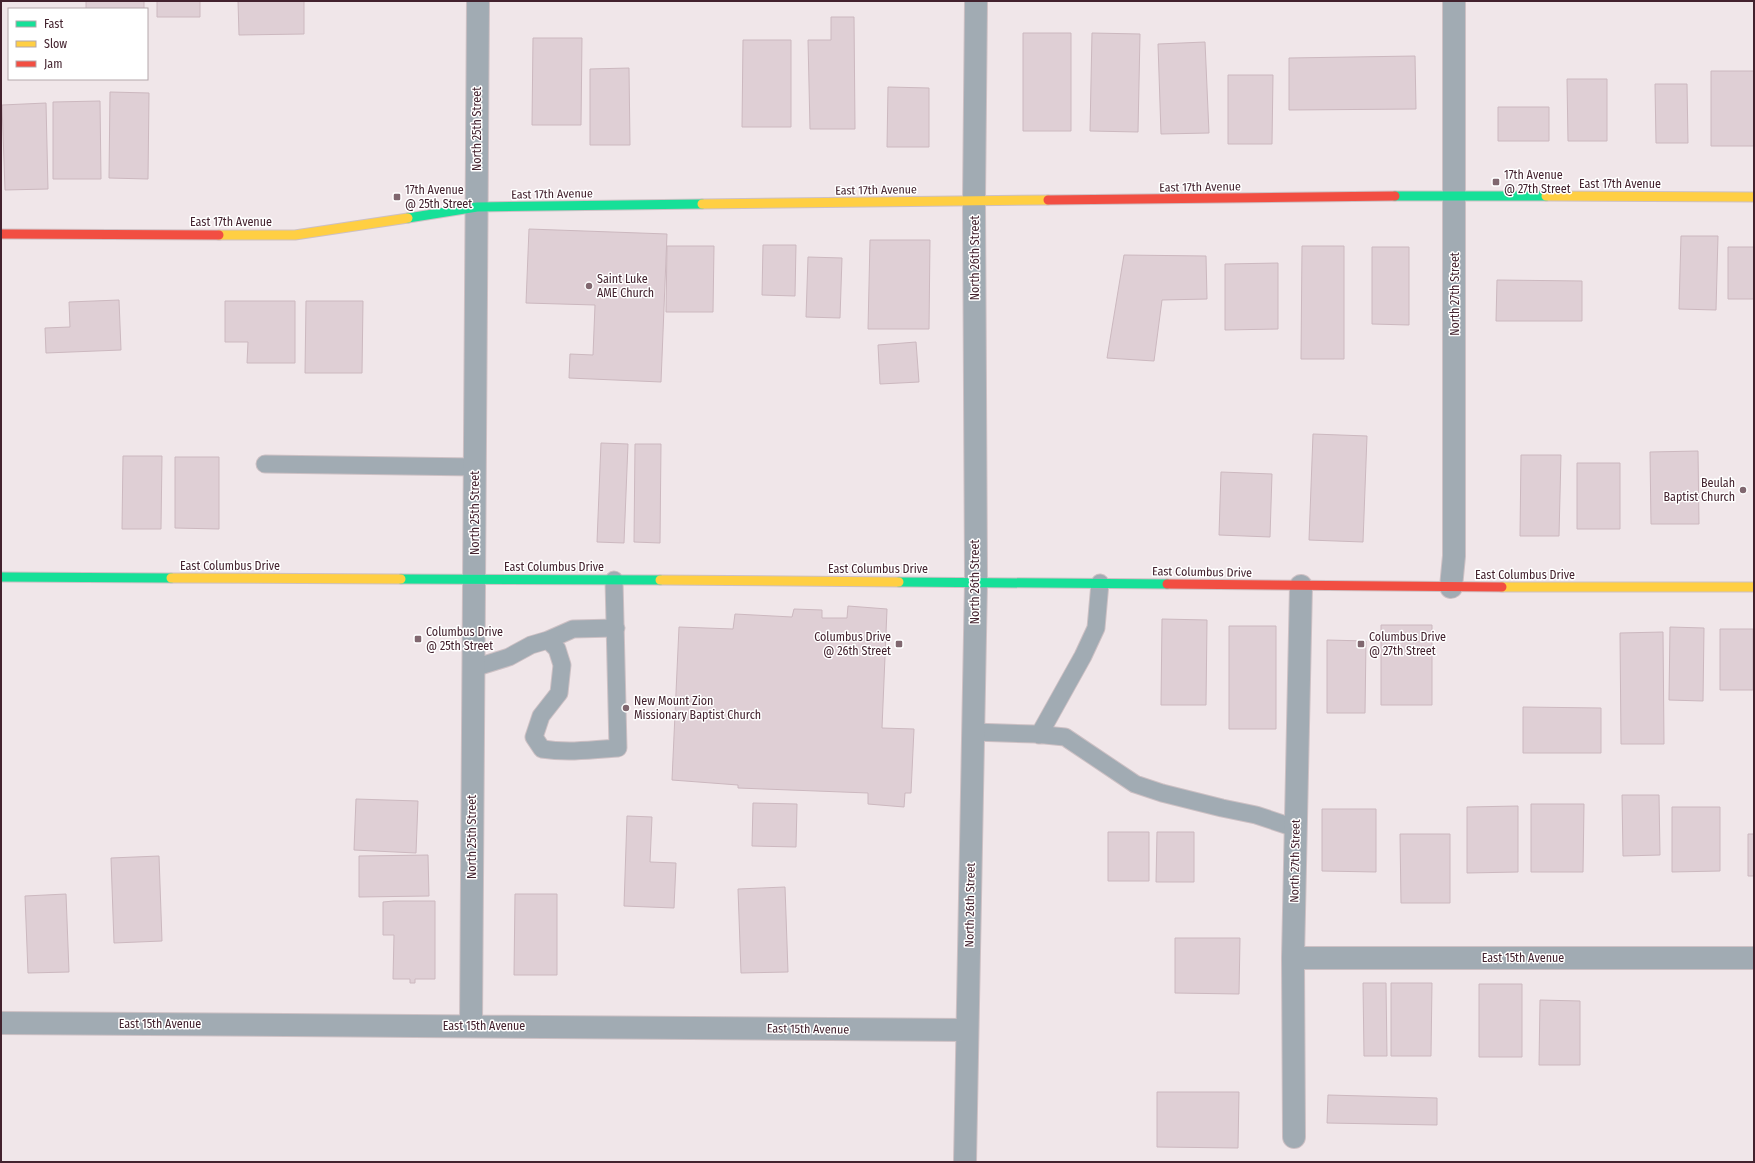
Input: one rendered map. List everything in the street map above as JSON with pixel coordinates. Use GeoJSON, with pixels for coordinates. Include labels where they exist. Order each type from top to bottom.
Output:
{"type":"FeatureCollection","features":[{"type":"Feature","properties":{"kind":"main road","name":"East 17th Avenue"},"geometry":{"type":"LineString","coordinates":[[1,234],[295,234],[477,207],[1455,196],[1754,197]]}},
{"type":"Feature","properties":{"kind":"main road","name":"East Columbus Drive"},"geometry":{"type":"LineString","coordinates":[[1,577],[976,582],[1451,587],[1754,587]]}},
{"type":"Feature","properties":{"kind":"street","name":"North 25th Street"},"geometry":{"type":"LineString","coordinates":[[471,1025],[478,1]]}},
{"type":"Feature","properties":{"kind":"street","name":"North 26th Street"},"geometry":{"type":"LineString","coordinates":[[965,1162],[976,582],[974,201],[976,1]]}},
{"type":"Feature","properties":{"kind":"street","name":"North 27th Street"},"geometry":{"type":"LineString","coordinates":[[1451,587],[1454,556],[1454,1]]}},
{"type":"Feature","properties":{"kind":"street","name":"North 27th Street"},"geometry":{"type":"LineString","coordinates":[[1294,1137],[1293,958],[1301,586]]}},
{"type":"Feature","properties":{"kind":"street","name":"East 15th Avenue"},"geometry":{"type":"LineString","coordinates":[[1293,958],[1754,958]]}},
{"type":"Feature","properties":{"kind":"street","name":"East 15th Avenue"},"geometry":{"type":"LineString","coordinates":[[1,1023],[471,1025],[967,1030]]}},
{"type":"Feature","properties":{"kind":"lane"},"geometry":{"type":"LineString","coordinates":[[265,464],[475,467]]}},
{"type":"Feature","properties":{"kind":"lane"},"geometry":{"type":"LineString","coordinates":[[548,640],[557,649],[562,665],[559,692],[541,716],[534,738],[542,749],[555,751],[582,751],[618,748],[614,580]]}},
{"type":"Feature","properties":{"kind":"lane"},"geometry":{"type":"LineString","coordinates":[[1039,735],[1083,656],[1096,628],[1100,583]]}},
{"type":"Feature","properties":{"kind":"lane"},"geometry":{"type":"LineString","coordinates":[[474,668],[509,657],[531,646],[573,629],[616,628]]}},
{"type":"Feature","properties":{"kind":"lane"},"geometry":{"type":"LineString","coordinates":[[973,732],[1039,735],[1065,738],[1135,784],[1162,793],[1222,808],[1256,814],[1296,828]]}},
{"type":"Feature","properties":{"kind":"building"},"geometry":{"type":"Polygon","coordinates":[[[86,1],[144,1],[144,8],[86,8],[86,1]]]}},
{"type":"Feature","properties":{"kind":"building"},"geometry":{"type":"Polygon","coordinates":[[[157,1],[200,1],[200,17],[157,17],[157,1]]]}},
{"type":"Feature","properties":{"kind":"building"},"geometry":{"type":"Polygon","coordinates":[[[238,1],[304,1],[304,34],[239,35],[238,1]]]}},
{"type":"Feature","properties":{"kind":"building"},"geometry":{"type":"Polygon","coordinates":[[[831,17],[854,17],[855,129],[810,129],[808,40],[831,40],[831,17]]]}},
{"type":"Feature","properties":{"kind":"building"},"geometry":{"type":"Polygon","coordinates":[[[1023,33],[1071,33],[1071,131],[1023,131],[1023,33]]]}},
{"type":"Feature","properties":{"kind":"building"},"geometry":{"type":"Polygon","coordinates":[[[1092,33],[1140,34],[1138,132],[1090,131],[1092,33]]]}},
{"type":"Feature","properties":{"kind":"building"},"geometry":{"type":"Polygon","coordinates":[[[533,38],[582,38],[581,125],[532,125],[533,38]]]}},
{"type":"Feature","properties":{"kind":"building"},"geometry":{"type":"Polygon","coordinates":[[[743,40],[791,40],[791,127],[742,127],[743,40]]]}},
{"type":"Feature","properties":{"kind":"building"},"geometry":{"type":"Polygon","coordinates":[[[1205,42],[1209,133],[1161,134],[1158,44],[1205,42]]]}},
{"type":"Feature","properties":{"kind":"building"},"geometry":{"type":"Polygon","coordinates":[[[1415,56],[1416,109],[1289,110],[1289,58],[1415,56]]]}},
{"type":"Feature","properties":{"kind":"building"},"geometry":{"type":"Polygon","coordinates":[[[629,68],[630,145],[590,145],[590,69],[629,68]]]}},
{"type":"Feature","properties":{"kind":"building"},"geometry":{"type":"Polygon","coordinates":[[[1711,71],[1754,71],[1754,146],[1711,146],[1711,71]]]}},
{"type":"Feature","properties":{"kind":"building"},"geometry":{"type":"Polygon","coordinates":[[[1228,75],[1273,75],[1272,144],[1228,144],[1228,75]]]}},
{"type":"Feature","properties":{"kind":"building"},"geometry":{"type":"Polygon","coordinates":[[[1567,79],[1607,79],[1607,141],[1568,141],[1567,79]]]}},
{"type":"Feature","properties":{"kind":"building"},"geometry":{"type":"Polygon","coordinates":[[[1655,84],[1687,84],[1688,143],[1656,143],[1655,84]]]}},
{"type":"Feature","properties":{"kind":"building"},"geometry":{"type":"Polygon","coordinates":[[[888,87],[929,88],[929,147],[887,147],[888,87]]]}},
{"type":"Feature","properties":{"kind":"building"},"geometry":{"type":"Polygon","coordinates":[[[110,92],[149,93],[148,179],[109,178],[110,92]]]}},
{"type":"Feature","properties":{"kind":"building"},"geometry":{"type":"Polygon","coordinates":[[[100,101],[101,179],[53,179],[53,102],[100,101]]]}},
{"type":"Feature","properties":{"kind":"building"},"geometry":{"type":"Polygon","coordinates":[[[46,103],[48,189],[5,190],[2,105],[46,103]]]}},
{"type":"Feature","properties":{"kind":"building"},"geometry":{"type":"Polygon","coordinates":[[[1498,107],[1549,107],[1549,141],[1498,141],[1498,107]]]}},
{"type":"Feature","properties":{"kind":"building"},"geometry":{"type":"Polygon","coordinates":[[[529,229],[667,234],[661,382],[569,378],[570,354],[593,355],[595,305],[526,303],[529,229]]]}},
{"type":"Feature","properties":{"kind":"building"},"geometry":{"type":"Polygon","coordinates":[[[1681,236],[1718,236],[1716,310],[1679,309],[1681,236]]]}},
{"type":"Feature","properties":{"kind":"building"},"geometry":{"type":"Polygon","coordinates":[[[870,240],[930,240],[929,329],[868,329],[870,240]]]}},
{"type":"Feature","properties":{"kind":"building"},"geometry":{"type":"Polygon","coordinates":[[[763,245],[796,245],[795,296],[762,295],[763,245]]]}},
{"type":"Feature","properties":{"kind":"building"},"geometry":{"type":"Polygon","coordinates":[[[667,246],[714,246],[713,312],[666,312],[667,246]]]}},
{"type":"Feature","properties":{"kind":"building"},"geometry":{"type":"Polygon","coordinates":[[[1302,246],[1344,246],[1344,359],[1301,359],[1302,246]]]}},
{"type":"Feature","properties":{"kind":"building"},"geometry":{"type":"Polygon","coordinates":[[[1372,247],[1409,247],[1409,325],[1372,324],[1372,247]]]}},
{"type":"Feature","properties":{"kind":"building"},"geometry":{"type":"Polygon","coordinates":[[[1728,247],[1754,247],[1754,299],[1728,299],[1728,247]]]}},
{"type":"Feature","properties":{"kind":"building"},"geometry":{"type":"Polygon","coordinates":[[[1124,255],[1206,256],[1207,299],[1162,300],[1154,361],[1107,358],[1124,255]]]}},
{"type":"Feature","properties":{"kind":"building"},"geometry":{"type":"Polygon","coordinates":[[[808,257],[842,258],[840,318],[806,317],[808,257]]]}},
{"type":"Feature","properties":{"kind":"building"},"geometry":{"type":"Polygon","coordinates":[[[1278,263],[1278,329],[1225,330],[1225,264],[1278,263]]]}},
{"type":"Feature","properties":{"kind":"building"},"geometry":{"type":"Polygon","coordinates":[[[1497,280],[1582,281],[1582,321],[1496,321],[1497,280]]]}},
{"type":"Feature","properties":{"kind":"building"},"geometry":{"type":"Polygon","coordinates":[[[119,300],[121,350],[46,353],[45,328],[70,327],[69,302],[119,300]]]}},
{"type":"Feature","properties":{"kind":"building"},"geometry":{"type":"Polygon","coordinates":[[[225,301],[295,301],[295,363],[247,363],[248,342],[225,342],[225,301]]]}},
{"type":"Feature","properties":{"kind":"building"},"geometry":{"type":"Polygon","coordinates":[[[306,301],[363,301],[362,373],[305,373],[306,301]]]}},
{"type":"Feature","properties":{"kind":"building"},"geometry":{"type":"Polygon","coordinates":[[[916,342],[919,382],[880,384],[878,345],[916,342]]]}},
{"type":"Feature","properties":{"kind":"building"},"geometry":{"type":"Polygon","coordinates":[[[1313,434],[1367,436],[1363,542],[1309,540],[1313,434]]]}},
{"type":"Feature","properties":{"kind":"building"},"geometry":{"type":"Polygon","coordinates":[[[601,443],[628,444],[624,543],[597,542],[601,443]]]}},
{"type":"Feature","properties":{"kind":"building"},"geometry":{"type":"Polygon","coordinates":[[[635,444],[661,444],[660,543],[634,542],[635,444]]]}},
{"type":"Feature","properties":{"kind":"building"},"geometry":{"type":"Polygon","coordinates":[[[1698,451],[1699,524],[1651,524],[1650,452],[1698,451]]]}},
{"type":"Feature","properties":{"kind":"building"},"geometry":{"type":"Polygon","coordinates":[[[1521,455],[1561,455],[1559,536],[1520,536],[1521,455]]]}},
{"type":"Feature","properties":{"kind":"building"},"geometry":{"type":"Polygon","coordinates":[[[123,456],[162,456],[161,529],[122,529],[123,456]]]}},
{"type":"Feature","properties":{"kind":"building"},"geometry":{"type":"Polygon","coordinates":[[[175,457],[219,457],[219,529],[175,528],[175,457]]]}},
{"type":"Feature","properties":{"kind":"building"},"geometry":{"type":"Polygon","coordinates":[[[1577,463],[1620,463],[1620,529],[1577,529],[1577,463]]]}},
{"type":"Feature","properties":{"kind":"building"},"geometry":{"type":"Polygon","coordinates":[[[1221,472],[1272,474],[1270,537],[1219,535],[1221,472]]]}},
{"type":"Feature","properties":{"kind":"building"},"geometry":{"type":"Polygon","coordinates":[[[848,606],[887,609],[882,728],[914,729],[911,793],[905,793],[904,807],[868,804],[868,793],[738,788],[738,785],[672,780],[679,627],[733,629],[735,614],[792,617],[794,609],[822,610],[822,618],[847,618],[848,606]]]}},
{"type":"Feature","properties":{"kind":"building"},"geometry":{"type":"Polygon","coordinates":[[[1162,619],[1207,620],[1206,705],[1161,705],[1162,619]]]}},
{"type":"Feature","properties":{"kind":"building"},"geometry":{"type":"Polygon","coordinates":[[[1381,625],[1432,625],[1432,705],[1381,705],[1381,625]]]}},
{"type":"Feature","properties":{"kind":"building"},"geometry":{"type":"Polygon","coordinates":[[[1229,626],[1276,626],[1276,729],[1229,729],[1229,626]]]}},
{"type":"Feature","properties":{"kind":"building"},"geometry":{"type":"Polygon","coordinates":[[[1670,627],[1704,628],[1703,701],[1669,700],[1670,627]]]}},
{"type":"Feature","properties":{"kind":"building"},"geometry":{"type":"Polygon","coordinates":[[[1720,629],[1753,629],[1753,690],[1720,690],[1720,629]]]}},
{"type":"Feature","properties":{"kind":"building"},"geometry":{"type":"Polygon","coordinates":[[[1663,632],[1664,744],[1621,744],[1620,633],[1663,632]]]}},
{"type":"Feature","properties":{"kind":"building"},"geometry":{"type":"Polygon","coordinates":[[[1327,640],[1366,641],[1365,713],[1327,713],[1327,640]]]}},
{"type":"Feature","properties":{"kind":"building"},"geometry":{"type":"Polygon","coordinates":[[[1523,707],[1601,708],[1601,753],[1523,753],[1523,707]]]}},
{"type":"Feature","properties":{"kind":"building"},"geometry":{"type":"Polygon","coordinates":[[[1622,795],[1659,795],[1660,855],[1623,856],[1622,795]]]}},
{"type":"Feature","properties":{"kind":"building"},"geometry":{"type":"Polygon","coordinates":[[[356,799],[418,801],[416,853],[354,850],[356,799]]]}},
{"type":"Feature","properties":{"kind":"building"},"geometry":{"type":"Polygon","coordinates":[[[753,803],[797,804],[796,847],[752,846],[753,803]]]}},
{"type":"Feature","properties":{"kind":"building"},"geometry":{"type":"Polygon","coordinates":[[[1531,804],[1584,804],[1583,872],[1531,872],[1531,804]]]}},
{"type":"Feature","properties":{"kind":"building"},"geometry":{"type":"Polygon","coordinates":[[[1518,806],[1518,872],[1467,873],[1467,807],[1518,806]]]}},
{"type":"Feature","properties":{"kind":"building"},"geometry":{"type":"Polygon","coordinates":[[[1672,807],[1720,807],[1720,871],[1672,872],[1672,807]]]}},
{"type":"Feature","properties":{"kind":"building"},"geometry":{"type":"Polygon","coordinates":[[[1322,809],[1376,809],[1376,872],[1322,871],[1322,809]]]}},
{"type":"Feature","properties":{"kind":"building"},"geometry":{"type":"Polygon","coordinates":[[[627,816],[652,817],[650,862],[676,863],[674,908],[624,906],[627,816]]]}},
{"type":"Feature","properties":{"kind":"building"},"geometry":{"type":"Polygon","coordinates":[[[1108,832],[1149,832],[1149,881],[1108,881],[1108,832]]]}},
{"type":"Feature","properties":{"kind":"building"},"geometry":{"type":"Polygon","coordinates":[[[1157,832],[1194,832],[1194,882],[1156,882],[1157,832]]]}},
{"type":"Feature","properties":{"kind":"building"},"geometry":{"type":"Polygon","coordinates":[[[1400,834],[1450,834],[1450,903],[1401,903],[1400,834]]]}},
{"type":"Feature","properties":{"kind":"building"},"geometry":{"type":"Polygon","coordinates":[[[1748,834],[1754,834],[1754,876],[1748,876],[1748,834]]]}},
{"type":"Feature","properties":{"kind":"building"},"geometry":{"type":"Polygon","coordinates":[[[428,855],[429,896],[359,897],[359,856],[428,855]]]}},
{"type":"Feature","properties":{"kind":"building"},"geometry":{"type":"Polygon","coordinates":[[[159,856],[162,941],[114,943],[111,858],[159,856]]]}},
{"type":"Feature","properties":{"kind":"building"},"geometry":{"type":"Polygon","coordinates":[[[785,887],[788,972],[741,973],[738,889],[785,887]]]}},
{"type":"Feature","properties":{"kind":"building"},"geometry":{"type":"Polygon","coordinates":[[[66,894],[69,972],[28,973],[25,896],[66,894]]]}},
{"type":"Feature","properties":{"kind":"building"},"geometry":{"type":"Polygon","coordinates":[[[515,894],[557,894],[557,975],[514,975],[515,894]]]}},
{"type":"Feature","properties":{"kind":"building"},"geometry":{"type":"Polygon","coordinates":[[[435,901],[435,979],[415,979],[415,983],[410,983],[410,979],[393,979],[394,935],[383,935],[383,902],[435,901]]]}},
{"type":"Feature","properties":{"kind":"building"},"geometry":{"type":"Polygon","coordinates":[[[1175,938],[1240,938],[1239,994],[1175,993],[1175,938]]]}},
{"type":"Feature","properties":{"kind":"building"},"geometry":{"type":"Polygon","coordinates":[[[1363,983],[1386,983],[1387,1056],[1364,1056],[1363,983]]]}},
{"type":"Feature","properties":{"kind":"building"},"geometry":{"type":"Polygon","coordinates":[[[1391,983],[1432,983],[1431,1056],[1391,1056],[1391,983]]]}},
{"type":"Feature","properties":{"kind":"building"},"geometry":{"type":"Polygon","coordinates":[[[1479,984],[1522,984],[1522,1057],[1479,1057],[1479,984]]]}},
{"type":"Feature","properties":{"kind":"building"},"geometry":{"type":"Polygon","coordinates":[[[1540,1000],[1580,1001],[1580,1065],[1539,1065],[1540,1000]]]}},
{"type":"Feature","properties":{"kind":"building"},"geometry":{"type":"Polygon","coordinates":[[[1157,1092],[1239,1092],[1238,1148],[1157,1147],[1157,1092]]]}},
{"type":"Feature","properties":{"kind":"building"},"geometry":{"type":"Polygon","coordinates":[[[1328,1095],[1437,1098],[1437,1125],[1327,1123],[1328,1095]]]}},
{"type":"Feature","properties":{"kind":"traffic: fast"},"geometry":{"type":"LineString","coordinates":[[1395,196],[1546,196]]}},
{"type":"Feature","properties":{"kind":"traffic: fast"},"geometry":{"type":"LineString","coordinates":[[408,218],[477,207],[702,204]]}},
{"type":"Feature","properties":{"kind":"traffic: fast"},"geometry":{"type":"LineString","coordinates":[[1,577],[171,578]]}},
{"type":"Feature","properties":{"kind":"traffic: fast"},"geometry":{"type":"LineString","coordinates":[[401,579],[660,580]]}},
{"type":"Feature","properties":{"kind":"traffic: fast"},"geometry":{"type":"LineString","coordinates":[[899,582],[1167,584]]}},
{"type":"Feature","properties":{"kind":"traffic: slow"},"geometry":{"type":"LineString","coordinates":[[1546,196],[1754,197]]}},
{"type":"Feature","properties":{"kind":"traffic: slow"},"geometry":{"type":"LineString","coordinates":[[702,204],[1048,200]]}},
{"type":"Feature","properties":{"kind":"traffic: slow"},"geometry":{"type":"LineString","coordinates":[[219,235],[295,235],[408,218]]}},
{"type":"Feature","properties":{"kind":"traffic: slow"},"geometry":{"type":"LineString","coordinates":[[171,578],[401,579]]}},
{"type":"Feature","properties":{"kind":"traffic: slow"},"geometry":{"type":"LineString","coordinates":[[660,580],[899,582]]}},
{"type":"Feature","properties":{"kind":"traffic: slow"},"geometry":{"type":"LineString","coordinates":[[1502,587],[1754,587]]}},
{"type":"Feature","properties":{"kind":"traffic: jam"},"geometry":{"type":"LineString","coordinates":[[1048,200],[1395,196]]}},
{"type":"Feature","properties":{"kind":"traffic: jam"},"geometry":{"type":"LineString","coordinates":[[1,234],[219,235]]}},
{"type":"Feature","properties":{"kind":"traffic: jam"},"geometry":{"type":"LineString","coordinates":[[1167,584],[1502,587]]}},
{"type":"Feature","properties":{"kind":"place","name":"17th Avenue @ 27th Street"},"geometry":{"type":"Point","coordinates":[1496,182]}},
{"type":"Feature","properties":{"kind":"place","name":"17th Avenue @ 25th Street"},"geometry":{"type":"Point","coordinates":[397,197]}},
{"type":"Feature","properties":{"kind":"place","name":"Saint Luke AME Church"},"geometry":{"type":"Point","coordinates":[589,286]}},
{"type":"Feature","properties":{"kind":"place","name":"Beulah Baptist Church"},"geometry":{"type":"Point","coordinates":[1743,490]}},
{"type":"Feature","properties":{"kind":"place","name":"Columbus Drive @ 25th Street"},"geometry":{"type":"Point","coordinates":[418,639]}},
{"type":"Feature","properties":{"kind":"place","name":"Columbus Drive @ 26th Street"},"geometry":{"type":"Point","coordinates":[899,644]}},
{"type":"Feature","properties":{"kind":"place","name":"Columbus Drive @ 27th Street"},"geometry":{"type":"Point","coordinates":[1361,644]}},
{"type":"Feature","properties":{"kind":"place","name":"New Mount Zion Missionary Baptist Church"},"geometry":{"type":"Point","coordinates":[626,708]}}]}
